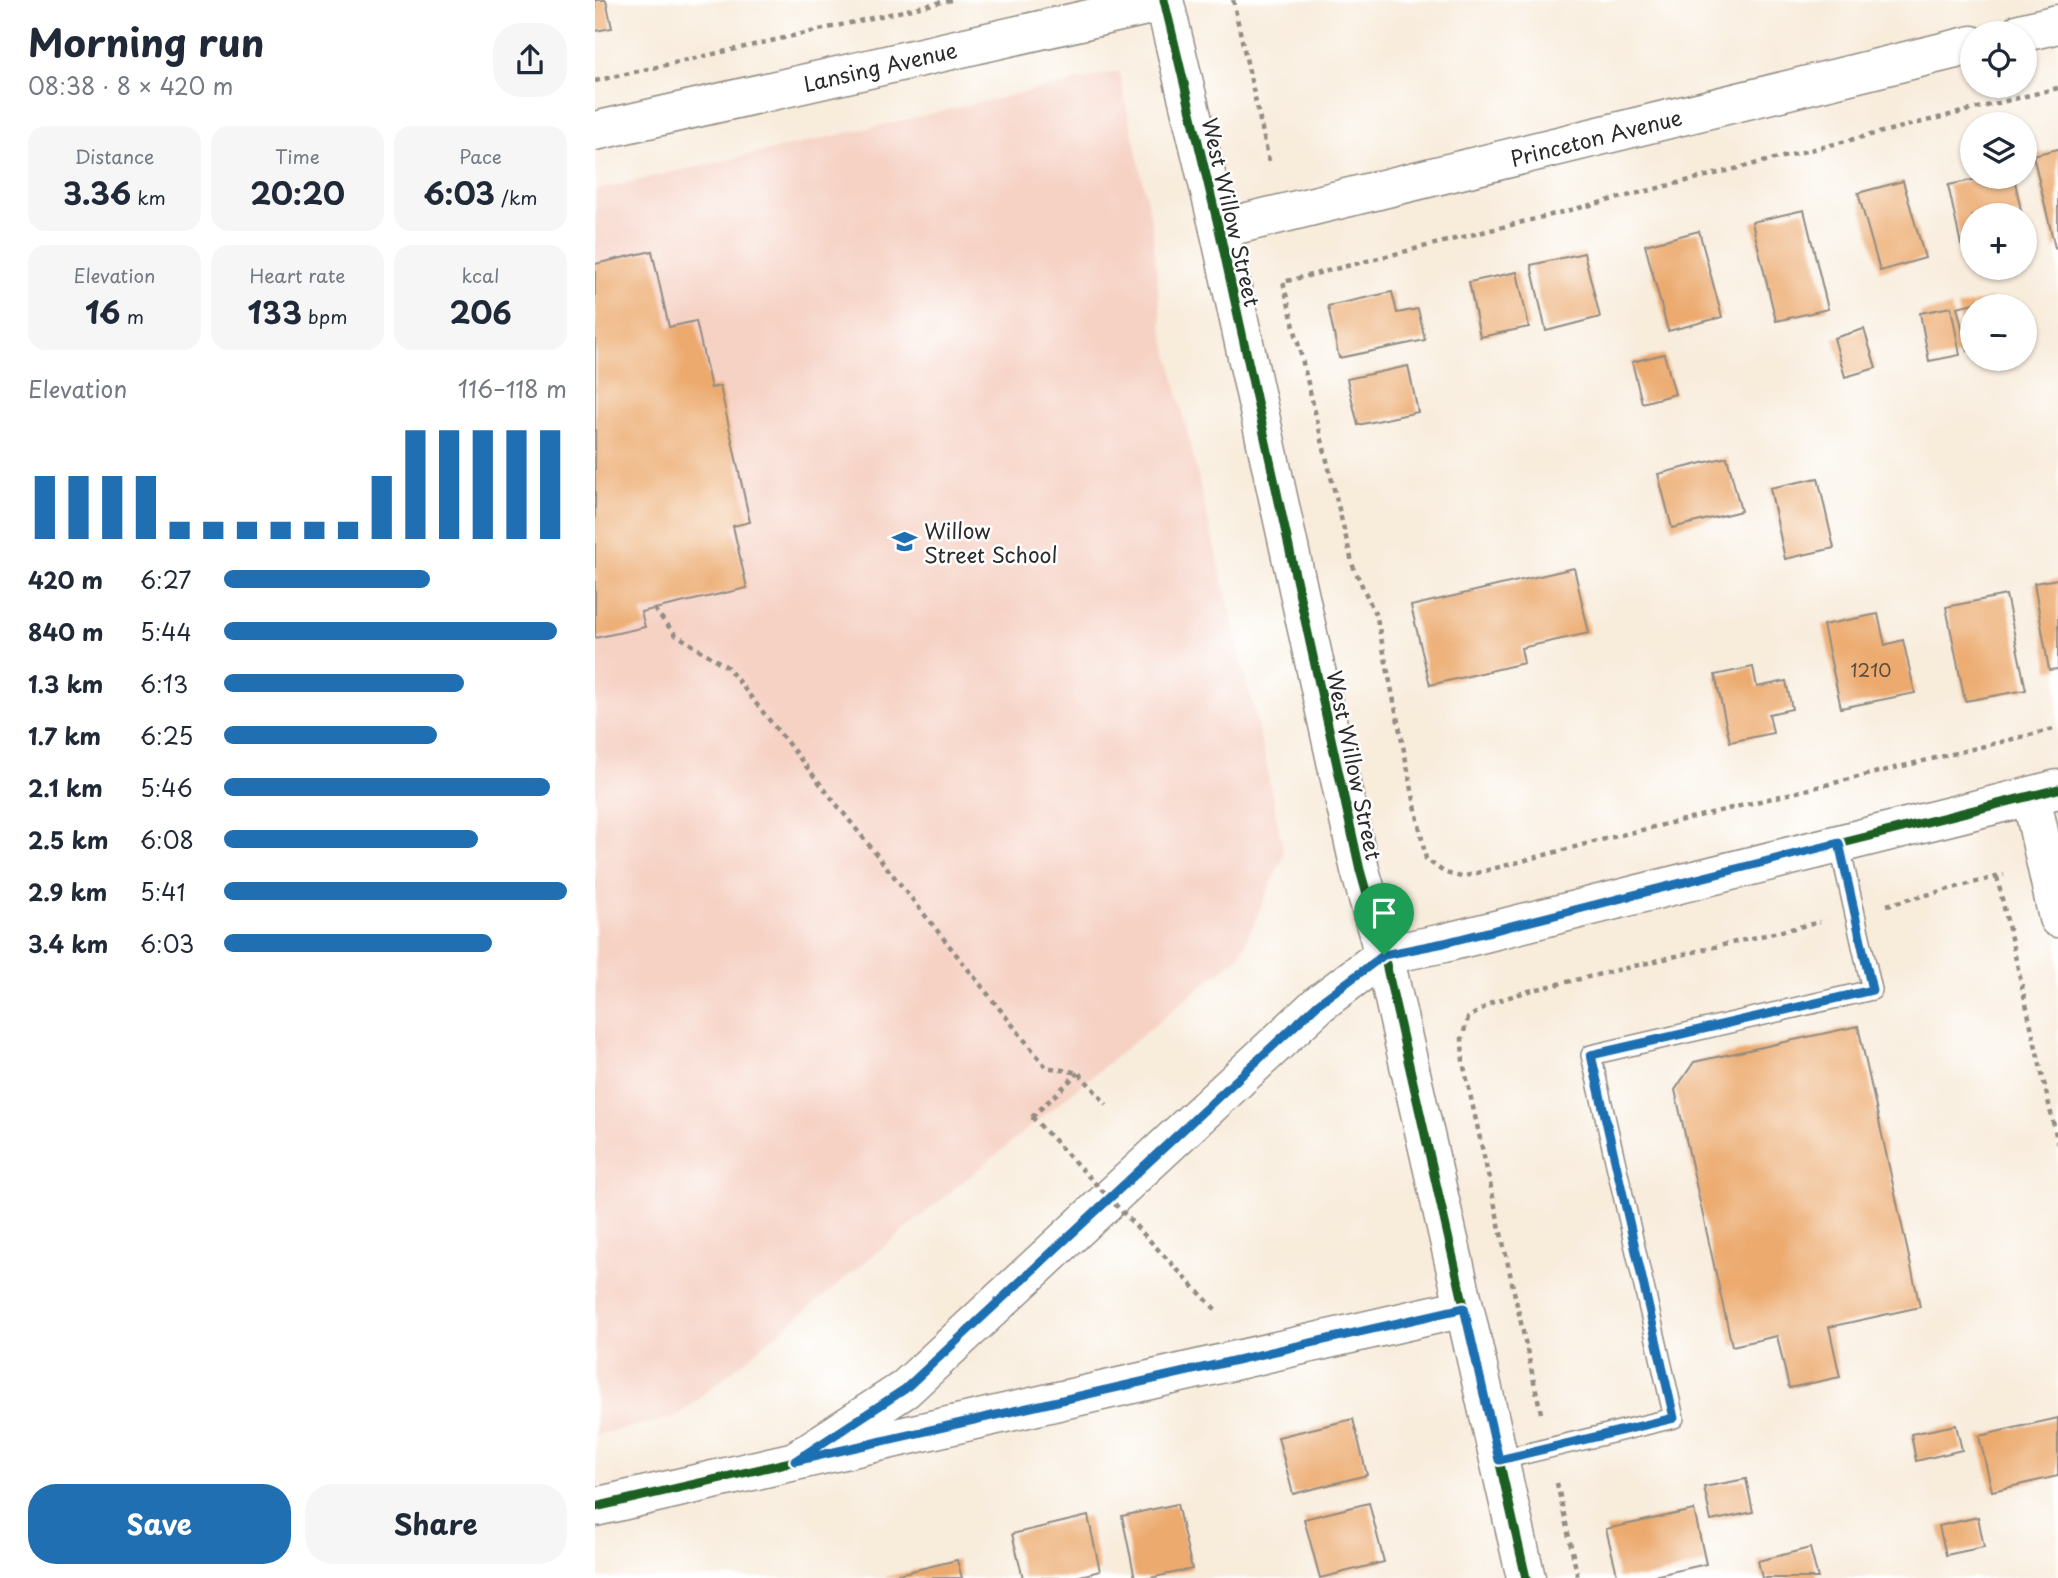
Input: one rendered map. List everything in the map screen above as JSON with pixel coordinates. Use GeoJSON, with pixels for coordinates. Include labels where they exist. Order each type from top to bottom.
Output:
{"type":"FeatureCollection","features":[{"type":"Feature","properties":{"kind":"street","name":"Lansing Avenue"},"geometry":{"type":"LineString","coordinates":[[595,131],[1164,1]]}},
{"type":"Feature","properties":{"kind":"street","name":"West Willow Street"},"geometry":{"type":"LineString","coordinates":[[1164,1],[1219,229],[1360,870],[1384,955],[1525,1578]]}},
{"type":"Feature","properties":{"kind":"street"},"geometry":{"type":"LineString","coordinates":[[2037,29],[2058,24]]}},
{"type":"Feature","properties":{"kind":"street","name":"Princeton Avenue"},"geometry":{"type":"LineString","coordinates":[[1219,229],[1960,48]]}},
{"type":"Feature","properties":{"kind":"street"},"geometry":{"type":"LineString","coordinates":[[795,1461],[905,1389],[1319,1003],[1384,955],[1444,943],[2045,792],[2058,918]]}},
{"type":"Feature","properties":{"kind":"street"},"geometry":{"type":"LineString","coordinates":[[595,1507],[1464,1308]]}},
{"type":"Feature","properties":{"kind":"lane"},"geometry":{"type":"LineString","coordinates":[[1499,1460],[1674,1418],[1591,1055],[1872,990],[1839,843]]}},
{"type":"Feature","properties":{"kind":"path"},"geometry":{"type":"LineString","coordinates":[[595,81],[951,0]]}},
{"type":"Feature","properties":{"kind":"path"},"geometry":{"type":"LineString","coordinates":[[1233,0],[1270,165]]}},
{"type":"Feature","properties":{"kind":"path"},"geometry":{"type":"LineString","coordinates":[[2058,88],[1283,282],[1353,566],[1377,618],[1426,859],[1445,873],[1462,877],[1601,839],[2058,728]]}},
{"type":"Feature","properties":{"kind":"path"},"geometry":{"type":"LineString","coordinates":[[655,609],[675,634],[727,667],[1046,1067],[1079,1073],[1107,1105]]}},
{"type":"Feature","properties":{"kind":"path"},"geometry":{"type":"LineString","coordinates":[[1997,877],[2058,1144]]}},
{"type":"Feature","properties":{"kind":"path"},"geometry":{"type":"LineString","coordinates":[[1578,1578],[1464,1062],[1462,1038],[1468,1018],[1493,1002],[1637,966]]}},
{"type":"Feature","properties":{"kind":"path"},"geometry":{"type":"LineString","coordinates":[[1079,1073],[1032,1117],[1217,1311]]}},
{"type":"Feature","properties":{"kind":"shaded area","name":"Willow Street School"},"geometry":{"type":"Polygon","coordinates":[[[1119,71],[1151,219],[1162,326],[1265,758],[1284,855],[1240,955],[676,1417],[595,1435],[595,190],[1119,71]]]}},
{"type":"Feature","properties":{"kind":"building"},"geometry":{"type":"Polygon","coordinates":[[[595,0],[606,0],[612,28],[595,31],[595,0]]]}},
{"type":"Feature","properties":{"kind":"building"},"geometry":{"type":"Polygon","coordinates":[[[2058,149],[2058,247],[2055,248],[2037,172],[2037,154],[2058,149]]]}},
{"type":"Feature","properties":{"kind":"building"},"geometry":{"type":"Polygon","coordinates":[[[1903,181],[1925,258],[1880,271],[1858,193],[1903,181]]]}},
{"type":"Feature","properties":{"kind":"building"},"geometry":{"type":"Polygon","coordinates":[[[1960,183],[1960,189],[2017,189],[2019,203],[1960,203],[1960,240],[1948,185],[1960,183]]]}},
{"type":"Feature","properties":{"kind":"building"},"geometry":{"type":"Polygon","coordinates":[[[1804,210],[1828,309],[1776,321],[1752,222],[1804,210]]]}},
{"type":"Feature","properties":{"kind":"building"},"geometry":{"type":"Polygon","coordinates":[[[1699,231],[1722,317],[1668,331],[1645,245],[1699,231]]]}},
{"type":"Feature","properties":{"kind":"building"},"geometry":{"type":"Polygon","coordinates":[[[652,251],[669,327],[696,321],[711,388],[720,386],[750,522],[733,526],[747,588],[641,612],[645,627],[595,638],[595,264],[652,251]]]}},
{"type":"Feature","properties":{"kind":"building"},"geometry":{"type":"Polygon","coordinates":[[[1584,253],[1600,317],[1546,331],[1531,265],[1584,253]]]}},
{"type":"Feature","properties":{"kind":"building"},"geometry":{"type":"Polygon","coordinates":[[[1517,272],[1529,327],[1480,337],[1469,282],[1517,272]]]}},
{"type":"Feature","properties":{"kind":"building"},"geometry":{"type":"Polygon","coordinates":[[[1392,292],[1397,313],[1418,309],[1425,340],[1339,358],[1328,306],[1392,292]]]}},
{"type":"Feature","properties":{"kind":"building"},"geometry":{"type":"Polygon","coordinates":[[[1951,307],[1960,355],[1929,361],[1920,313],[1951,307]]]}},
{"type":"Feature","properties":{"kind":"building"},"geometry":{"type":"Polygon","coordinates":[[[1864,329],[1876,368],[1845,377],[1834,338],[1864,329]]]}},
{"type":"Feature","properties":{"kind":"building"},"geometry":{"type":"Polygon","coordinates":[[[1664,354],[1675,394],[1642,403],[1632,362],[1664,354]]]}},
{"type":"Feature","properties":{"kind":"building"},"geometry":{"type":"Polygon","coordinates":[[[1408,366],[1418,412],[1358,425],[1347,379],[1408,366]]]}},
{"type":"Feature","properties":{"kind":"building"},"geometry":{"type":"Polygon","coordinates":[[[1727,457],[1741,511],[1672,528],[1658,474],[1727,457]]]}},
{"type":"Feature","properties":{"kind":"building"},"geometry":{"type":"Polygon","coordinates":[[[1818,478],[1834,548],[1785,559],[1770,488],[1818,478]]]}},
{"type":"Feature","properties":{"kind":"building"},"geometry":{"type":"Polygon","coordinates":[[[1574,568],[1589,633],[1521,648],[1524,663],[1430,685],[1411,606],[1574,568]]]}},
{"type":"Feature","properties":{"kind":"building"},"geometry":{"type":"Polygon","coordinates":[[[2058,579],[2058,669],[2049,670],[2034,583],[2058,579]]]}},
{"type":"Feature","properties":{"kind":"building"},"geometry":{"type":"Polygon","coordinates":[[[2006,595],[2026,690],[1965,701],[1946,607],[2006,595]]]}},
{"type":"Feature","properties":{"kind":"building"},"geometry":{"type":"Polygon","coordinates":[[[1878,614],[1885,645],[1903,640],[1915,693],[1841,708],[1823,625],[1878,614]]]}},
{"type":"Feature","properties":{"kind":"building"},"geometry":{"type":"Polygon","coordinates":[[[1753,667],[1757,687],[1786,681],[1792,709],[1769,714],[1773,733],[1730,742],[1715,675],[1753,667]]]}},
{"type":"Feature","properties":{"kind":"building"},"geometry":{"type":"Polygon","coordinates":[[[1858,1026],[1920,1307],[1829,1327],[1840,1377],[1789,1388],[1777,1336],[1732,1346],[1675,1090],[1694,1062],[1858,1026]]]}},
{"type":"Feature","properties":{"kind":"building"},"geometry":{"type":"Polygon","coordinates":[[[2058,1418],[2058,1476],[1992,1491],[1979,1436],[2058,1418]]]}},
{"type":"Feature","properties":{"kind":"building"},"geometry":{"type":"Polygon","coordinates":[[[1353,1419],[1367,1475],[1293,1494],[1278,1437],[1353,1419]]]}},
{"type":"Feature","properties":{"kind":"building"},"geometry":{"type":"Polygon","coordinates":[[[1956,1425],[1962,1450],[1916,1461],[1911,1434],[1956,1425]]]}},
{"type":"Feature","properties":{"kind":"building"},"geometry":{"type":"Polygon","coordinates":[[[1746,1479],[1753,1512],[1711,1521],[1704,1487],[1746,1479]]]}},
{"type":"Feature","properties":{"kind":"building"},"geometry":{"type":"Polygon","coordinates":[[[1369,1503],[1384,1562],[1320,1578],[1304,1519],[1369,1503]]]}},
{"type":"Feature","properties":{"kind":"building"},"geometry":{"type":"Polygon","coordinates":[[[1177,1504],[1192,1569],[1150,1578],[1135,1578],[1122,1516],[1177,1504]]]}},
{"type":"Feature","properties":{"kind":"building"},"geometry":{"type":"Polygon","coordinates":[[[1694,1510],[1706,1564],[1645,1578],[1618,1578],[1606,1529],[1694,1510]]]}},
{"type":"Feature","properties":{"kind":"building"},"geometry":{"type":"Polygon","coordinates":[[[1088,1516],[1100,1571],[1072,1578],[1023,1578],[1012,1534],[1088,1516]]]}},
{"type":"Feature","properties":{"kind":"building"},"geometry":{"type":"Polygon","coordinates":[[[1978,1517],[1984,1547],[1946,1555],[1939,1526],[1978,1517]]]}},
{"type":"Feature","properties":{"kind":"building"},"geometry":{"type":"Polygon","coordinates":[[[1810,1548],[1818,1578],[1762,1578],[1758,1561],[1810,1548]]]}},
{"type":"Feature","properties":{"kind":"building"},"geometry":{"type":"Polygon","coordinates":[[[957,1560],[962,1578],[886,1578],[886,1577],[957,1560]]]}},
{"type":"Feature","properties":{"kind":"cycle path"},"geometry":{"type":"LineString","coordinates":[[1164,0],[1219,229],[1360,870],[1384,955],[1526,1578]]}},
{"type":"Feature","properties":{"kind":"cycle path"},"geometry":{"type":"LineString","coordinates":[[595,1507],[795,1461],[905,1389],[1320,1003],[1384,955],[1444,943],[2058,789]]}},
{"type":"Feature","properties":{"kind":"place","name":"Willow Street School"},"geometry":{"type":"Point","coordinates":[904,542]}},
{"type":"Feature","properties":{"kind":"route"},"geometry":{"type":"LineString","coordinates":[[1839,843],[1872,990],[1591,1055],[1674,1418],[1499,1460],[1464,1308],[795,1461],[905,1389],[1319,1003],[1384,955],[1444,943],[1839,843]]}}]}
